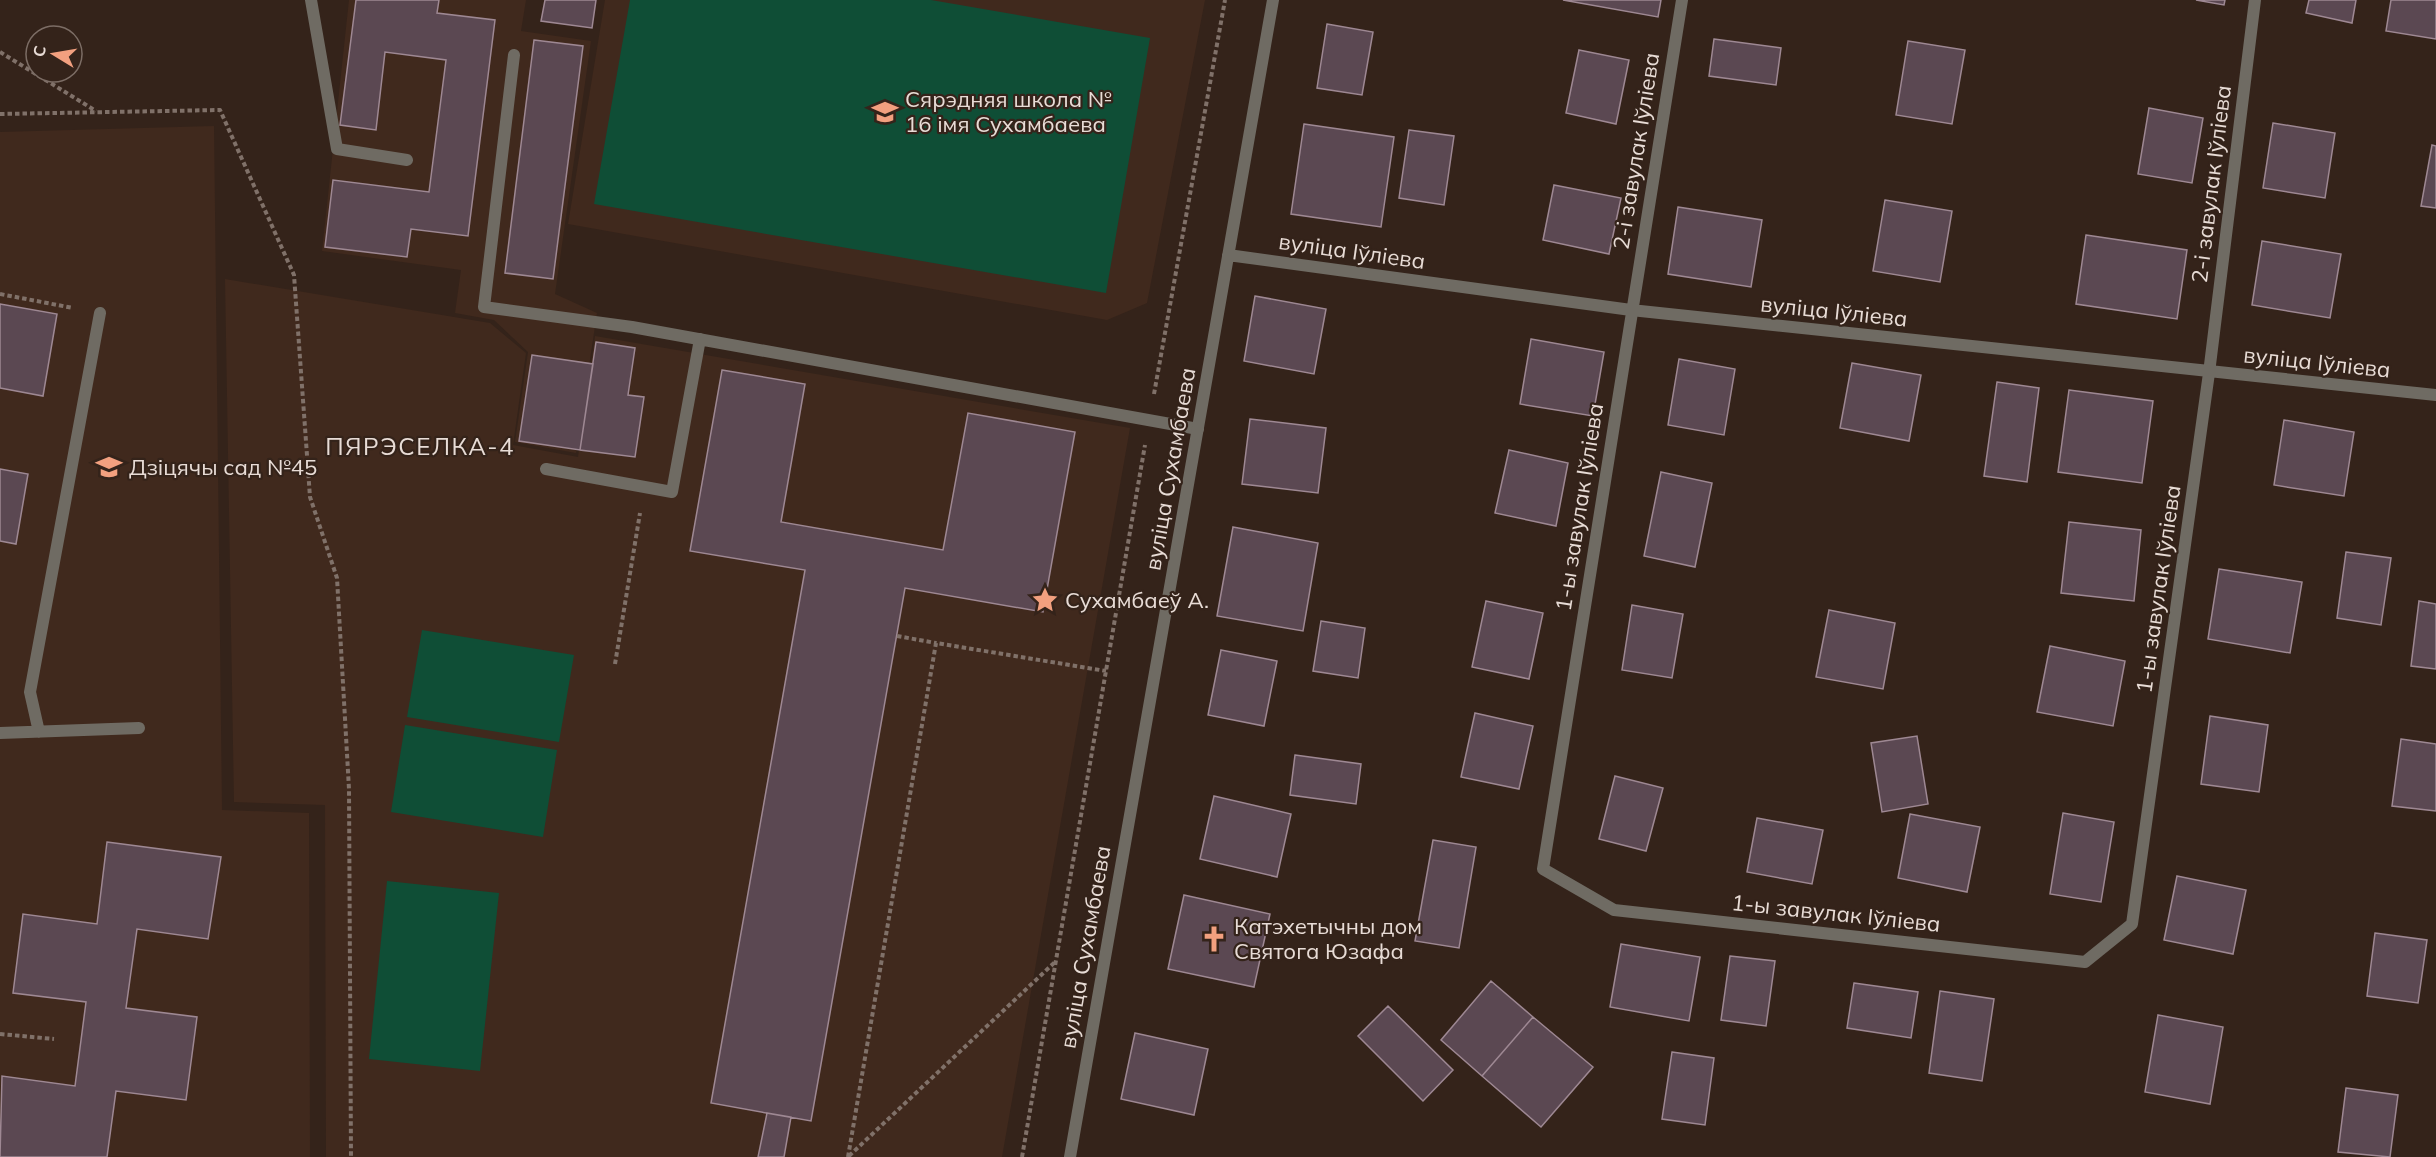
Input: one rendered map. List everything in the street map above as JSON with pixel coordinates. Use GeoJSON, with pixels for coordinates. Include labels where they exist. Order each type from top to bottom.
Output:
{"type":"FeatureCollection","features":[{"type":"Feature","properties":{"kind":"street"},"geometry":{"type":"LineString","coordinates":[[311,0],[337,149],[407,160]]}},
{"type":"Feature","properties":{"kind":"street","name":"вуліца Сухамбаева"},"geometry":{"type":"LineString","coordinates":[[1070,1157],[1273,0]]}},
{"type":"Feature","properties":{"kind":"street","name":"2-і завулак Іўліева"},"geometry":{"type":"LineString","coordinates":[[1631,310],[1682,0]]}},
{"type":"Feature","properties":{"kind":"street","name":"2-і завулак Іўліева"},"geometry":{"type":"LineString","coordinates":[[2209,373],[2254,0]]}},
{"type":"Feature","properties":{"kind":"street"},"geometry":{"type":"LineString","coordinates":[[514,55],[484,307],[632,327],[1198,429]]}},
{"type":"Feature","properties":{"kind":"street","name":"вуліца Іўліева"},"geometry":{"type":"LineString","coordinates":[[1228,255],[1631,310],[2209,373],[2436,395]]}},
{"type":"Feature","properties":{"kind":"street","name":"1-ы завулак Іўліева"},"geometry":{"type":"LineString","coordinates":[[1631,310],[1543,869],[1614,910],[2085,962],[2132,924],[2209,373]]}},
{"type":"Feature","properties":{"kind":"street"},"geometry":{"type":"LineString","coordinates":[[39,732],[30,692],[100,314]]}},
{"type":"Feature","properties":{"kind":"street"},"geometry":{"type":"LineString","coordinates":[[546,469],[672,492],[700,339]]}},
{"type":"Feature","properties":{"kind":"street"},"geometry":{"type":"LineString","coordinates":[[0,733],[139,728]]}},
{"type":"Feature","properties":{"kind":"path"},"geometry":{"type":"LineString","coordinates":[[1022,1157],[1149,420],[1225,0]]}},
{"type":"Feature","properties":{"kind":"path"},"geometry":{"type":"LineString","coordinates":[[0,52],[98,113]]}},
{"type":"Feature","properties":{"kind":"path"},"geometry":{"type":"LineString","coordinates":[[0,114],[220,110],[294,275],[310,497],[338,578],[349,789],[351,1157]]}},
{"type":"Feature","properties":{"kind":"path"},"geometry":{"type":"LineString","coordinates":[[0,294],[100,314]]}},
{"type":"Feature","properties":{"kind":"path"},"geometry":{"type":"LineString","coordinates":[[615,664],[645,487]]}},
{"type":"Feature","properties":{"kind":"path"},"geometry":{"type":"LineString","coordinates":[[897,636],[1106,671]]}},
{"type":"Feature","properties":{"kind":"path"},"geometry":{"type":"LineString","coordinates":[[848,1157],[936,643]]}},
{"type":"Feature","properties":{"kind":"path"},"geometry":{"type":"LineString","coordinates":[[848,1157],[1056,961]]}},
{"type":"Feature","properties":{"kind":"path"},"geometry":{"type":"LineString","coordinates":[[0,1034],[54,1039]]}},
{"type":"Feature","properties":{"kind":"shaded area"},"geometry":{"type":"Polygon","coordinates":[[[349,0],[526,0],[521,31],[591,41],[555,294],[597,313],[576,453],[515,442],[528,352],[494,320],[455,313],[461,270],[322,251],[349,0]]]}},
{"type":"Feature","properties":{"kind":"shaded area","name":"Сярэдняя школа № 16 імя Сухамбаева"},"geometry":{"type":"Polygon","coordinates":[[[605,0],[1205,0],[1147,303],[1107,320],[568,224],[605,0]]]}},
{"type":"Feature","properties":{"kind":"shaded area"},"geometry":{"type":"Polygon","coordinates":[[[214,126],[222,810],[309,813],[310,1157],[0,1157],[0,132],[214,126]]]}},
{"type":"Feature","properties":{"kind":"shaded area"},"geometry":{"type":"Polygon","coordinates":[[[225,279],[490,323],[526,353],[513,445],[578,457],[595,336],[1130,428],[1002,1157],[326,1157],[325,805],[234,802],[225,279]]]}},
{"type":"Feature","properties":{"kind":"green space","name":"Сярэдняя школа № 16 імя Сухамбаева"},"geometry":{"type":"Polygon","coordinates":[[[630,0],[931,0],[1150,38],[1106,293],[594,204],[630,0]]]}},
{"type":"Feature","properties":{"kind":"green space"},"geometry":{"type":"Polygon","coordinates":[[[422,630],[574,655],[559,742],[407,717],[422,630]]]}},
{"type":"Feature","properties":{"kind":"green space"},"geometry":{"type":"Polygon","coordinates":[[[405,725],[557,750],[543,837],[391,812],[405,725]]]}},
{"type":"Feature","properties":{"kind":"green space"},"geometry":{"type":"Polygon","coordinates":[[[387,881],[499,893],[480,1071],[369,1059],[387,881]]]}},
{"type":"Feature","properties":{"kind":"building"},"geometry":{"type":"Polygon","coordinates":[[[356,0],[439,0],[437,13],[495,20],[468,236],[411,229],[407,257],[325,247],[333,180],[429,192],[446,60],[385,52],[376,130],[340,125],[356,0]]]}},
{"type":"Feature","properties":{"kind":"building"},"geometry":{"type":"Polygon","coordinates":[[[545,0],[596,0],[592,28],[541,21],[545,0]]]}},
{"type":"Feature","properties":{"kind":"building"},"geometry":{"type":"Polygon","coordinates":[[[1563,0],[1661,0],[1658,17],[1563,0]]]}},
{"type":"Feature","properties":{"kind":"building"},"geometry":{"type":"Polygon","coordinates":[[[2196,0],[2225,0],[2224,5],[2196,0]]]}},
{"type":"Feature","properties":{"kind":"building"},"geometry":{"type":"Polygon","coordinates":[[[2309,0],[2356,0],[2352,23],[2306,13],[2309,0]]]}},
{"type":"Feature","properties":{"kind":"building"},"geometry":{"type":"Polygon","coordinates":[[[2391,0],[2436,0],[2436,39],[2386,31],[2391,0]]]}},
{"type":"Feature","properties":{"kind":"building"},"geometry":{"type":"Polygon","coordinates":[[[1327,24],[1373,32],[1362,95],[1317,88],[1327,24]]]}},
{"type":"Feature","properties":{"kind":"building"},"geometry":{"type":"Polygon","coordinates":[[[1714,39],[1781,48],[1776,85],[1709,76],[1714,39]]]}},
{"type":"Feature","properties":{"kind":"building"},"geometry":{"type":"Polygon","coordinates":[[[534,40],[583,46],[553,279],[505,273],[534,40]]]}},
{"type":"Feature","properties":{"kind":"building"},"geometry":{"type":"Polygon","coordinates":[[[1908,41],[1965,50],[1952,124],[1896,115],[1908,41]]]}},
{"type":"Feature","properties":{"kind":"building"},"geometry":{"type":"Polygon","coordinates":[[[1579,50],[1629,60],[1616,124],[1566,113],[1579,50]]]}},
{"type":"Feature","properties":{"kind":"building"},"geometry":{"type":"Polygon","coordinates":[[[2149,108],[2203,118],[2192,183],[2138,174],[2149,108]]]}},
{"type":"Feature","properties":{"kind":"building"},"geometry":{"type":"Polygon","coordinates":[[[2273,123],[2335,133],[2325,198],[2263,188],[2273,123]]]}},
{"type":"Feature","properties":{"kind":"building"},"geometry":{"type":"Polygon","coordinates":[[[1304,124],[1394,137],[1381,227],[1291,214],[1304,124]]]}},
{"type":"Feature","properties":{"kind":"building"},"geometry":{"type":"Polygon","coordinates":[[[1409,130],[1454,136],[1444,205],[1399,198],[1409,130]]]}},
{"type":"Feature","properties":{"kind":"building"},"geometry":{"type":"Polygon","coordinates":[[[2432,145],[2436,146],[2436,208],[2421,206],[2432,145]]]}},
{"type":"Feature","properties":{"kind":"building"},"geometry":{"type":"Polygon","coordinates":[[[1554,185],[1621,198],[1609,254],[1543,240],[1554,185]]]}},
{"type":"Feature","properties":{"kind":"building"},"geometry":{"type":"Polygon","coordinates":[[[1885,200],[1952,211],[1940,282],[1873,271],[1885,200]]]}},
{"type":"Feature","properties":{"kind":"building"},"geometry":{"type":"Polygon","coordinates":[[[1678,207],[1762,220],[1751,287],[1668,274],[1678,207]]]}},
{"type":"Feature","properties":{"kind":"building"},"geometry":{"type":"Polygon","coordinates":[[[2086,235],[2187,250],[2177,319],[2076,304],[2086,235]]]}},
{"type":"Feature","properties":{"kind":"building"},"geometry":{"type":"Polygon","coordinates":[[[2262,241],[2341,254],[2330,318],[2252,305],[2262,241]]]}},
{"type":"Feature","properties":{"kind":"building"},"geometry":{"type":"Polygon","coordinates":[[[1255,296],[1326,309],[1314,374],[1244,361],[1255,296]]]}},
{"type":"Feature","properties":{"kind":"building"},"geometry":{"type":"Polygon","coordinates":[[[0,304],[57,314],[43,396],[0,388],[0,304]]]}},
{"type":"Feature","properties":{"kind":"building"},"geometry":{"type":"Polygon","coordinates":[[[1531,339],[1604,352],[1593,416],[1520,404],[1531,339]]]}},
{"type":"Feature","properties":{"kind":"building"},"geometry":{"type":"Polygon","coordinates":[[[596,342],[635,348],[628,395],[644,397],[635,457],[580,450],[596,342]]]}},
{"type":"Feature","properties":{"kind":"building"},"geometry":{"type":"Polygon","coordinates":[[[532,355],[593,364],[580,450],[519,441],[532,355]]]}},
{"type":"Feature","properties":{"kind":"building"},"geometry":{"type":"Polygon","coordinates":[[[1679,359],[1735,369],[1724,435],[1668,425],[1679,359]]]}},
{"type":"Feature","properties":{"kind":"building"},"geometry":{"type":"Polygon","coordinates":[[[1852,363],[1921,375],[1909,441],[1840,428],[1852,363]]]}},
{"type":"Feature","properties":{"kind":"building"},"geometry":{"type":"Polygon","coordinates":[[[722,370],[805,384],[781,522],[943,550],[968,413],[1075,432],[1043,612],[905,588],[811,1121],[711,1103],[805,570],[690,551],[722,370]]]}},
{"type":"Feature","properties":{"kind":"building"},"geometry":{"type":"Polygon","coordinates":[[[1997,382],[2039,388],[2027,482],[1984,476],[1997,382]]]}},
{"type":"Feature","properties":{"kind":"building"},"geometry":{"type":"Polygon","coordinates":[[[2069,390],[2153,401],[2142,483],[2058,472],[2069,390]]]}},
{"type":"Feature","properties":{"kind":"building"},"geometry":{"type":"Polygon","coordinates":[[[1250,419],[1326,428],[1318,493],[1242,484],[1250,419]]]}},
{"type":"Feature","properties":{"kind":"building"},"geometry":{"type":"Polygon","coordinates":[[[2284,420],[2354,432],[2344,496],[2274,485],[2284,420]]]}},
{"type":"Feature","properties":{"kind":"building"},"geometry":{"type":"Polygon","coordinates":[[[1509,450],[1568,463],[1556,526],[1495,513],[1509,450]]]}},
{"type":"Feature","properties":{"kind":"building"},"geometry":{"type":"Polygon","coordinates":[[[0,469],[28,474],[16,544],[0,541],[0,469]]]}},
{"type":"Feature","properties":{"kind":"building"},"geometry":{"type":"Polygon","coordinates":[[[1661,472],[1712,483],[1695,567],[1644,556],[1661,472]]]}},
{"type":"Feature","properties":{"kind":"building"},"geometry":{"type":"Polygon","coordinates":[[[2069,522],[2141,530],[2134,601],[2061,593],[2069,522]]]}},
{"type":"Feature","properties":{"kind":"building"},"geometry":{"type":"Polygon","coordinates":[[[1233,527],[1318,543],[1303,631],[1217,616],[1233,527]]]}},
{"type":"Feature","properties":{"kind":"building"},"geometry":{"type":"Polygon","coordinates":[[[2346,552],[2391,558],[2381,625],[2337,618],[2346,552]]]}},
{"type":"Feature","properties":{"kind":"building"},"geometry":{"type":"Polygon","coordinates":[[[2219,569],[2302,582],[2290,653],[2208,639],[2219,569]]]}},
{"type":"Feature","properties":{"kind":"building"},"geometry":{"type":"Polygon","coordinates":[[[1486,601],[1543,613],[1529,679],[1472,667],[1486,601]]]}},
{"type":"Feature","properties":{"kind":"building"},"geometry":{"type":"Polygon","coordinates":[[[2419,601],[2436,604],[2436,669],[2411,666],[2419,601]]]}},
{"type":"Feature","properties":{"kind":"building"},"geometry":{"type":"Polygon","coordinates":[[[1632,605],[1683,614],[1672,678],[1622,670],[1632,605]]]}},
{"type":"Feature","properties":{"kind":"building"},"geometry":{"type":"Polygon","coordinates":[[[1829,610],[1895,623],[1883,689],[1816,677],[1829,610]]]}},
{"type":"Feature","properties":{"kind":"building"},"geometry":{"type":"Polygon","coordinates":[[[1321,621],[1365,628],[1358,678],[1313,671],[1321,621]]]}},
{"type":"Feature","properties":{"kind":"building"},"geometry":{"type":"Polygon","coordinates":[[[2050,646],[2125,661],[2113,726],[2037,712],[2050,646]]]}},
{"type":"Feature","properties":{"kind":"building"},"geometry":{"type":"Polygon","coordinates":[[[1221,650],[1277,661],[1264,726],[1208,715],[1221,650]]]}},
{"type":"Feature","properties":{"kind":"building"},"geometry":{"type":"Polygon","coordinates":[[[1475,713],[1533,726],[1519,789],[1461,777],[1475,713]]]}},
{"type":"Feature","properties":{"kind":"building"},"geometry":{"type":"Polygon","coordinates":[[[2210,716],[2268,725],[2259,792],[2201,784],[2210,716]]]}},
{"type":"Feature","properties":{"kind":"building"},"geometry":{"type":"Polygon","coordinates":[[[1917,736],[1928,804],[1882,812],[1871,743],[1917,736]]]}},
{"type":"Feature","properties":{"kind":"building"},"geometry":{"type":"Polygon","coordinates":[[[2401,739],[2436,744],[2436,811],[2392,806],[2401,739]]]}},
{"type":"Feature","properties":{"kind":"building"},"geometry":{"type":"Polygon","coordinates":[[[1295,755],[1361,764],[1356,804],[1290,795],[1295,755]]]}},
{"type":"Feature","properties":{"kind":"building"},"geometry":{"type":"Polygon","coordinates":[[[1615,776],[1663,788],[1646,851],[1599,839],[1615,776]]]}},
{"type":"Feature","properties":{"kind":"building"},"geometry":{"type":"Polygon","coordinates":[[[1214,796],[1291,814],[1277,877],[1200,859],[1214,796]]]}},
{"type":"Feature","properties":{"kind":"building"},"geometry":{"type":"Polygon","coordinates":[[[2063,813],[2114,822],[2101,902],[2050,894],[2063,813]]]}},
{"type":"Feature","properties":{"kind":"building"},"geometry":{"type":"Polygon","coordinates":[[[1910,814],[1980,827],[1967,892],[1898,878],[1910,814]]]}},
{"type":"Feature","properties":{"kind":"building"},"geometry":{"type":"Polygon","coordinates":[[[1757,818],[1823,830],[1812,884],[1747,872],[1757,818]]]}},
{"type":"Feature","properties":{"kind":"building"},"geometry":{"type":"Polygon","coordinates":[[[1433,840],[1476,847],[1459,948],[1415,941],[1433,840]]]}},
{"type":"Feature","properties":{"kind":"building"},"geometry":{"type":"Polygon","coordinates":[[[107,842],[221,857],[208,939],[137,929],[126,1008],[197,1017],[186,1100],[116,1091],[107,1157],[0,1157],[2,1076],[75,1086],[86,1002],[13,993],[23,914],[97,924],[107,842]]]}},
{"type":"Feature","properties":{"kind":"building"},"geometry":{"type":"Polygon","coordinates":[[[2177,876],[2246,890],[2233,954],[2164,940],[2177,876]]]}},
{"type":"Feature","properties":{"kind":"building"},"geometry":{"type":"Polygon","coordinates":[[[1184,895],[1270,914],[1254,987],[1168,969],[1184,895]]]}},
{"type":"Feature","properties":{"kind":"building"},"geometry":{"type":"Polygon","coordinates":[[[2375,933],[2427,940],[2418,1003],[2367,996],[2375,933]]]}},
{"type":"Feature","properties":{"kind":"building"},"geometry":{"type":"Polygon","coordinates":[[[1621,944],[1700,957],[1689,1021],[1610,1007],[1621,944]]]}},
{"type":"Feature","properties":{"kind":"building"},"geometry":{"type":"Polygon","coordinates":[[[1730,956],[1775,961],[1766,1026],[1721,1020],[1730,956]]]}},
{"type":"Feature","properties":{"kind":"building"},"geometry":{"type":"Polygon","coordinates":[[[1491,981],[1533,1017],[1482,1076],[1441,1040],[1491,981]]]}},
{"type":"Feature","properties":{"kind":"building"},"geometry":{"type":"Polygon","coordinates":[[[1854,983],[1918,992],[1911,1038],[1847,1028],[1854,983]]]}},
{"type":"Feature","properties":{"kind":"building"},"geometry":{"type":"Polygon","coordinates":[[[1940,991],[1994,999],[1982,1081],[1929,1073],[1940,991]]]}},
{"type":"Feature","properties":{"kind":"building"},"geometry":{"type":"Polygon","coordinates":[[[1388,1006],[1453,1070],[1423,1101],[1358,1036],[1388,1006]]]}},
{"type":"Feature","properties":{"kind":"building"},"geometry":{"type":"Polygon","coordinates":[[[2158,1015],[2223,1027],[2210,1104],[2145,1092],[2158,1015]]]}},
{"type":"Feature","properties":{"kind":"building"},"geometry":{"type":"Polygon","coordinates":[[[1533,1017],[1593,1067],[1541,1127],[1482,1076],[1533,1017]]]}},
{"type":"Feature","properties":{"kind":"building"},"geometry":{"type":"Polygon","coordinates":[[[1135,1033],[1208,1049],[1194,1115],[1121,1099],[1135,1033]]]}},
{"type":"Feature","properties":{"kind":"building"},"geometry":{"type":"Polygon","coordinates":[[[1672,1052],[1714,1058],[1705,1125],[1662,1119],[1672,1052]]]}},
{"type":"Feature","properties":{"kind":"building"},"geometry":{"type":"Polygon","coordinates":[[[2346,1088],[2398,1095],[2390,1157],[2338,1152],[2346,1088]]]}},
{"type":"Feature","properties":{"kind":"building"},"geometry":{"type":"Polygon","coordinates":[[[767,1113],[791,1117],[784,1157],[758,1157],[767,1113]]]}},
{"type":"Feature","properties":{"kind":"place","name":"Сярэдняя школа № 16 імя Сухамбаева"},"geometry":{"type":"Point","coordinates":[885,112]}},
{"type":"Feature","properties":{"kind":"place","name":"Дзіцячы сад №45"},"geometry":{"type":"Point","coordinates":[109,467]}},
{"type":"Feature","properties":{"kind":"place","name":"Сухамбаеў А."},"geometry":{"type":"Point","coordinates":[1045,600]}},
{"type":"Feature","properties":{"kind":"place","name":"Катэхетычны дом Святога Юзафа"},"geometry":{"type":"Point","coordinates":[1214,939]}},
{"type":"Feature","properties":{"kind":"district","name":"ПЯРЭСЕЛКА-4"},"geometry":{"type":"Point","coordinates":[420,447]}}]}
